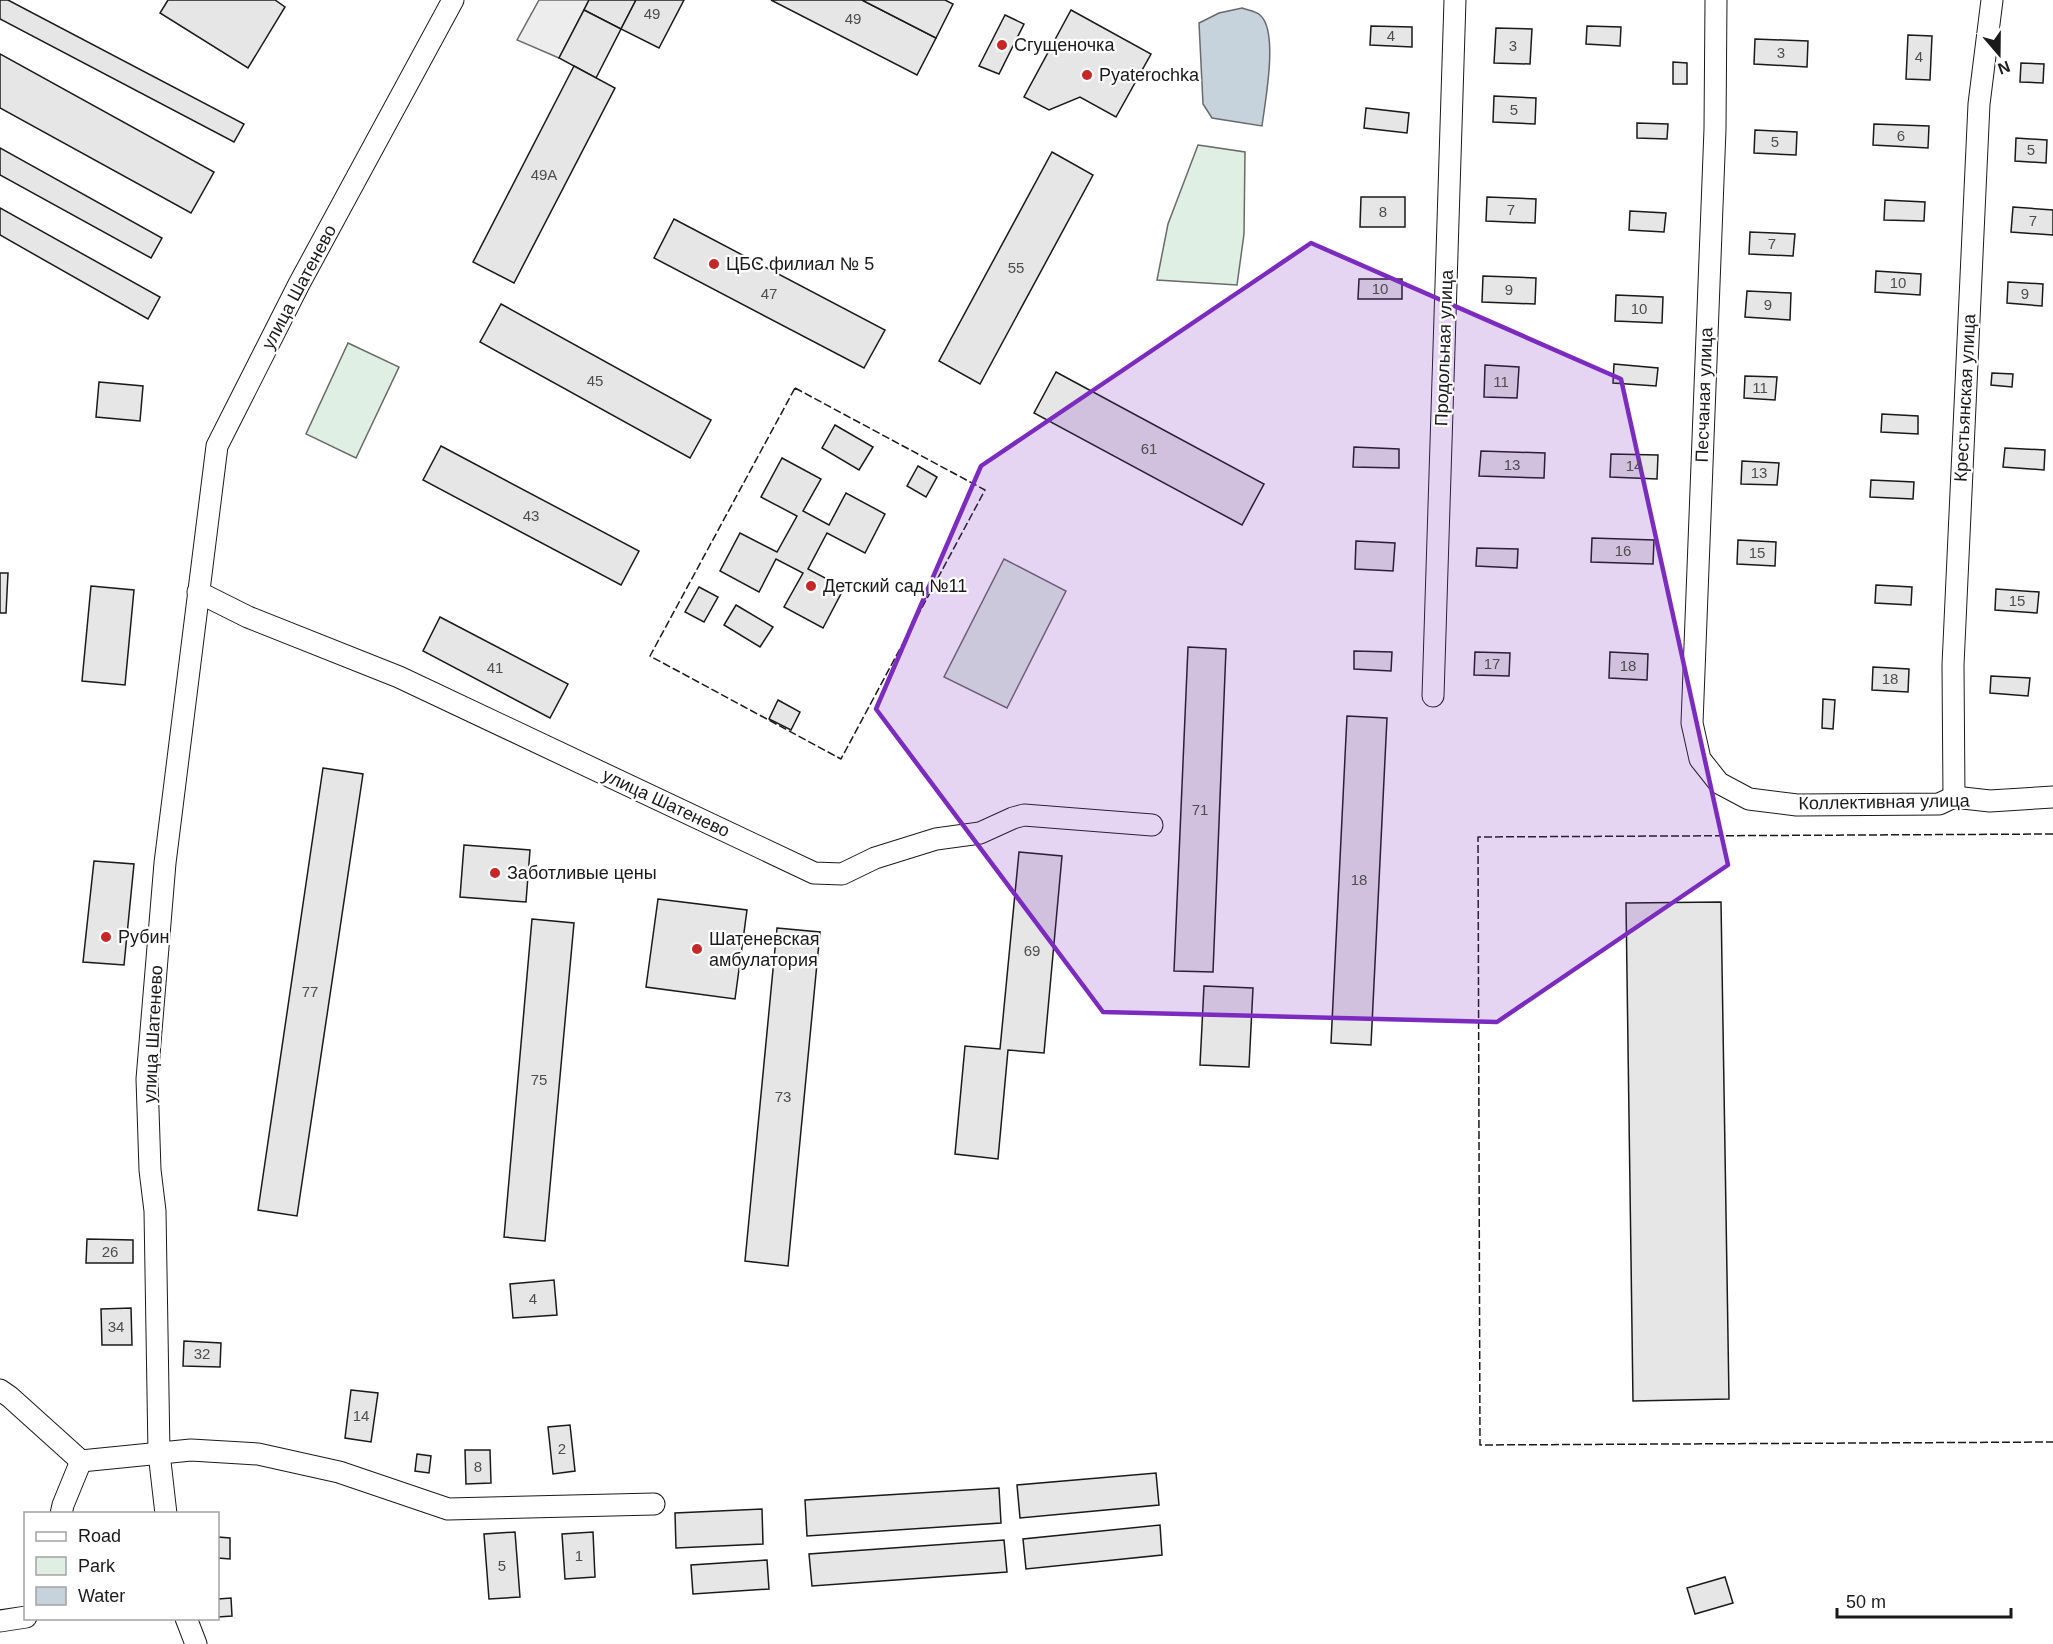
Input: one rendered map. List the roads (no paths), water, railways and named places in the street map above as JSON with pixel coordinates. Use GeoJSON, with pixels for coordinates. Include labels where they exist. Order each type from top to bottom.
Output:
{"type":"FeatureCollection","features":[{"type":"Feature","properties":{"kind":"street","name":"улица Шатенево"},"geometry":{"type":"LineString","coordinates":[[166,1512],[159,1453],[154,1211],[150,1170],[147,1079],[165,863],[218,446],[299,284],[453,0]]}},
{"type":"Feature","properties":{"kind":"street","name":"Продольная улица"},"geometry":{"type":"LineString","coordinates":[[1433,696],[1455,0]]}},
{"type":"Feature","properties":{"kind":"street","name":"Песчаная улица"},"geometry":{"type":"LineString","coordinates":[[1716,0],[1714,129],[1692,723],[1700,759],[1719,783]]}},
{"type":"Feature","properties":{"kind":"street","name":"Крестьянская улица"},"geometry":{"type":"LineString","coordinates":[[1954,797],[1953,665],[1977,140],[1979,104],[1992,0]]}},
{"type":"Feature","properties":{"kind":"street","name":"улица Шатенево"},"geometry":{"type":"LineString","coordinates":[[198,592],[248,617],[399,677],[814,873],[842,874],[875,858],[936,839],[980,833],[1024,815],[1152,825]]}},
{"type":"Feature","properties":{"kind":"street","name":"Коллективная улица"},"geometry":{"type":"LineString","coordinates":[[1719,783],[1749,799],[1797,805],[1939,804],[1954,797],[1990,801],[2053,797]]}},
{"type":"Feature","properties":{"kind":"street"},"geometry":{"type":"LineString","coordinates":[[0,1390],[81,1461],[191,1450],[258,1454],[339,1472],[448,1509],[654,1504]]}},
{"type":"Feature","properties":{"kind":"street"},"geometry":{"type":"LineString","coordinates":[[61,1512],[81,1461]]}},
{"type":"Feature","properties":{"kind":"street"},"geometry":{"type":"LineString","coordinates":[[0,1621],[24,1617]]}},
{"type":"Feature","properties":{"kind":"street"},"geometry":{"type":"LineString","coordinates":[[187,1620],[196,1644]]}},
{"type":"Feature","properties":{"kind":"water"},"geometry":{"type":"Polygon","coordinates":[[[1242,8],[1260,15],[1266,23],[1269,36],[1268,85],[1262,126],[1212,118],[1203,104],[1199,23],[1219,13],[1242,8]]]}},
{"type":"Feature","properties":{"kind":"place","name":"Сгущеночка"},"geometry":{"type":"Point","coordinates":[1002,45]}},
{"type":"Feature","properties":{"kind":"place","name":"Pyaterochka"},"geometry":{"type":"Point","coordinates":[1087,75]}},
{"type":"Feature","properties":{"kind":"place","name":"ЦБС филиал № 5"},"geometry":{"type":"Point","coordinates":[714,264]}},
{"type":"Feature","properties":{"kind":"place","name":"Детский сад №11"},"geometry":{"type":"Point","coordinates":[811,586]}},
{"type":"Feature","properties":{"kind":"place","name":"Заботливые цены"},"geometry":{"type":"Point","coordinates":[495,873]}},
{"type":"Feature","properties":{"kind":"place","name":"Рубин"},"geometry":{"type":"Point","coordinates":[106,937]}},
{"type":"Feature","properties":{"kind":"place","name":"Шатеневская амбулатория"},"geometry":{"type":"Point","coordinates":[697,949]}}]}
